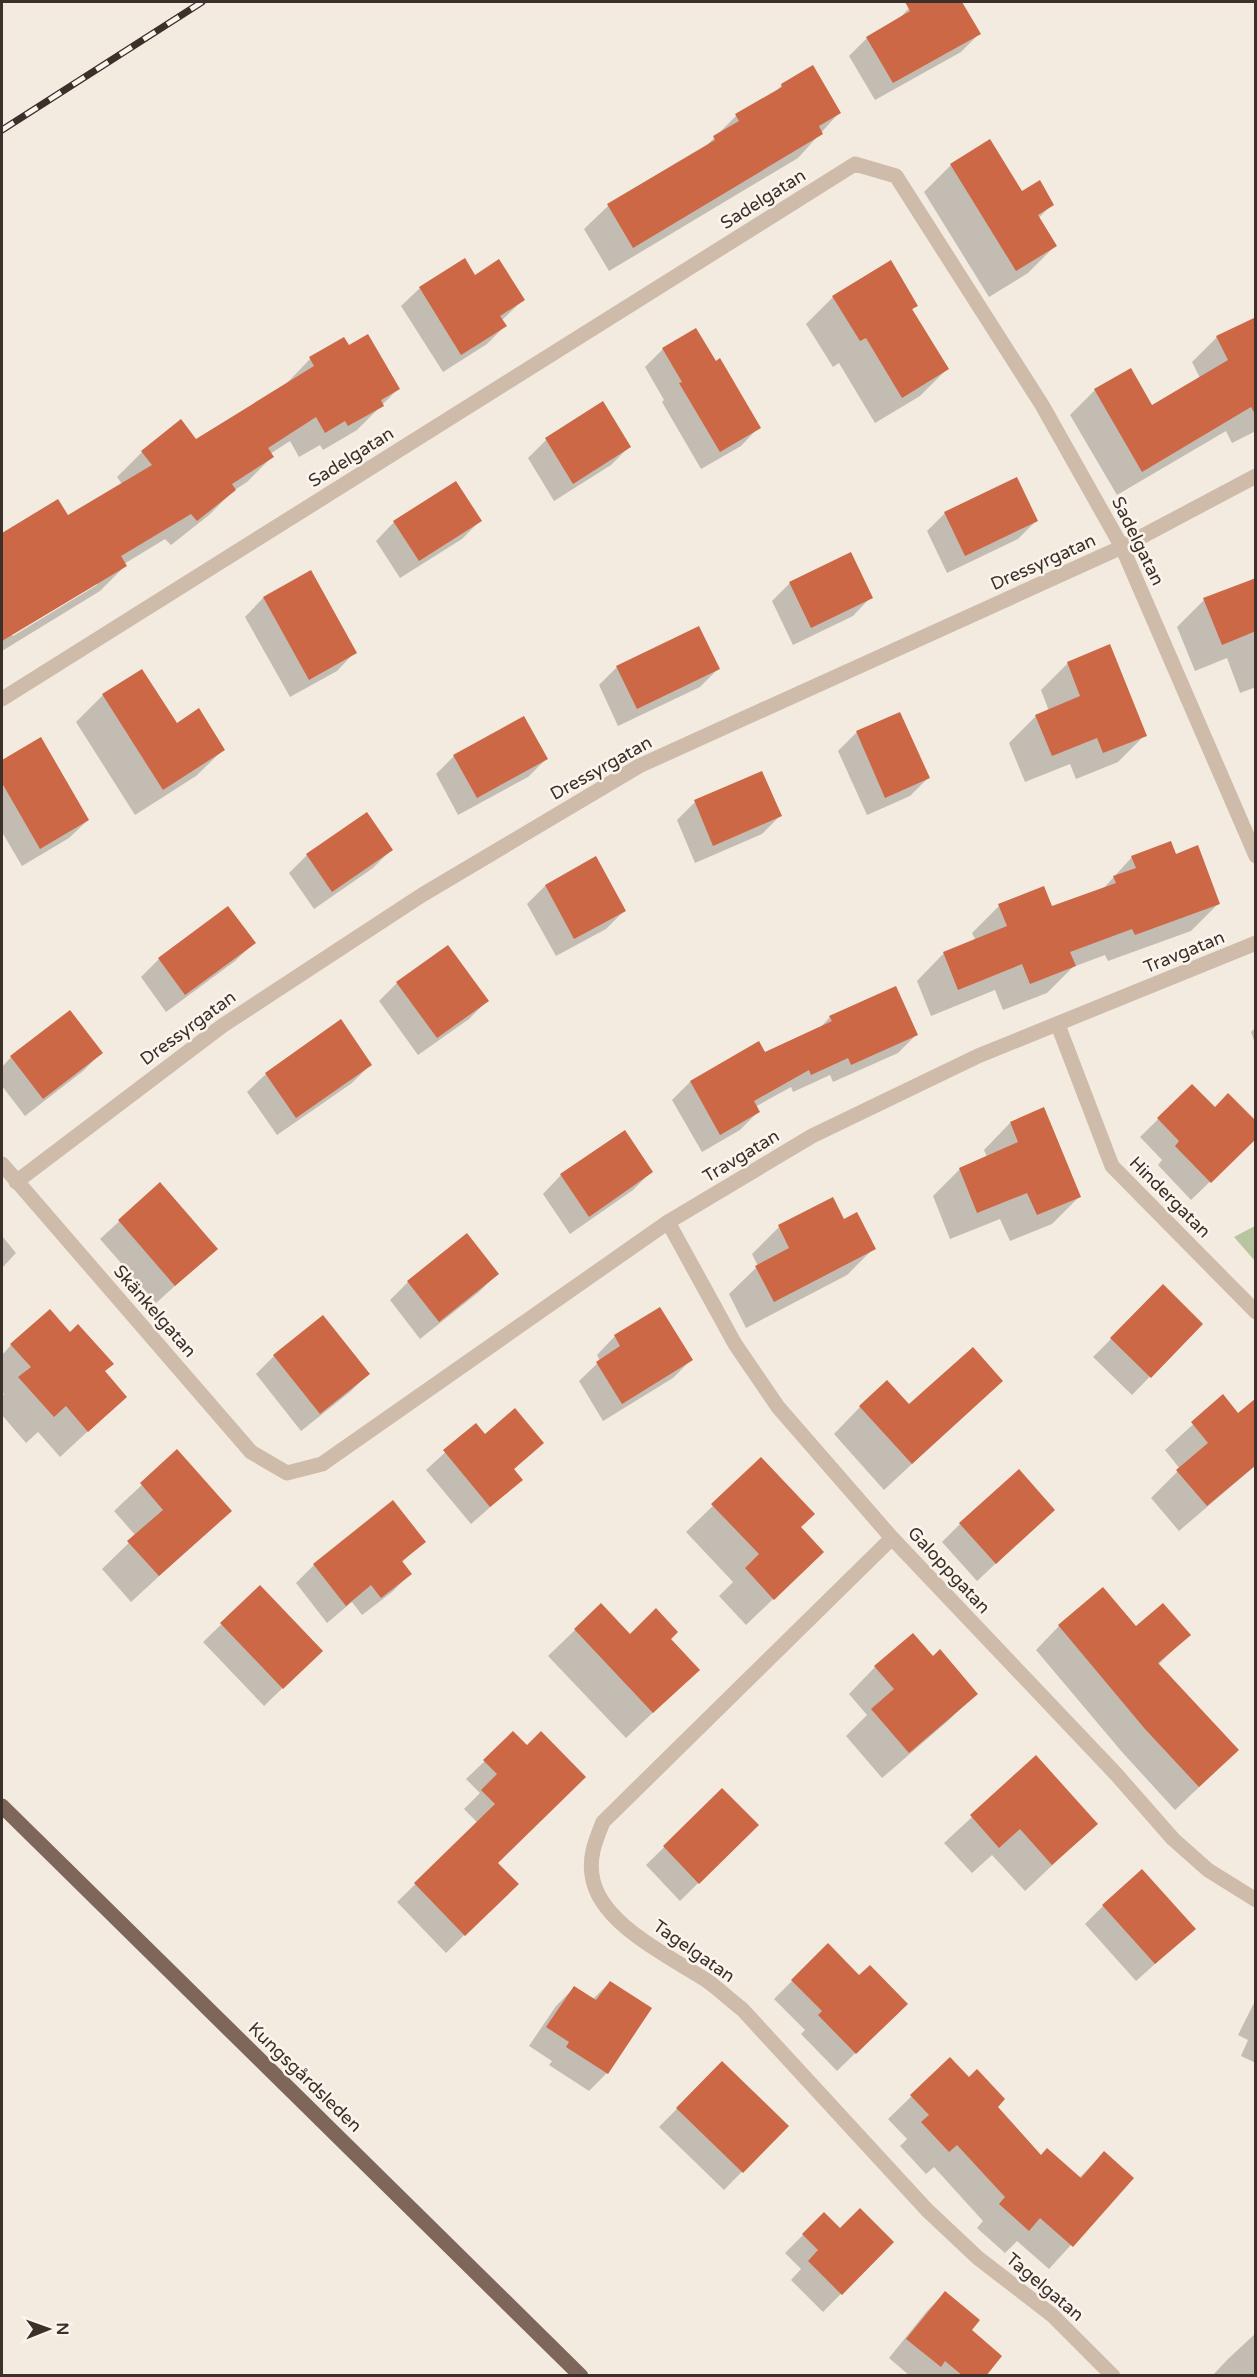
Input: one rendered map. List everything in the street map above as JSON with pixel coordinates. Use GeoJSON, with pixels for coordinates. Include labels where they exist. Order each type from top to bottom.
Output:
{"type":"FeatureCollection","features":[{"type":"Feature","properties":{"kind":"main road","name":"Kungsgårdsleden"},"geometry":{"type":"LineString","coordinates":[[2,1806],[582,2376]]}},
{"type":"Feature","properties":{"kind":"street","name":"Sadelgatan"},"geometry":{"type":"LineString","coordinates":[[2,699],[855,165],[896,176],[1042,405],[1122,547],[1256,856]]}},
{"type":"Feature","properties":{"kind":"street","name":"Dressyrgatan"},"geometry":{"type":"LineString","coordinates":[[16,1182],[222,1026],[422,895],[639,766],[1122,547],[1256,476]]}},
{"type":"Feature","properties":{"kind":"street","name":"Travgatan"},"geometry":{"type":"LineString","coordinates":[[287,1473],[322,1464],[668,1222],[812,1136],[978,1056],[1256,943]]}},
{"type":"Feature","properties":{"kind":"street","name":"Hindergatan"},"geometry":{"type":"LineString","coordinates":[[1058,1025],[1112,1166],[1256,1312]]}},
{"type":"Feature","properties":{"kind":"street","name":"Skänkelgatan"},"geometry":{"type":"LineString","coordinates":[[2,1164],[251,1452],[287,1473]]}},
{"type":"Feature","properties":{"kind":"street","name":"Galoppgatan"},"geometry":{"type":"LineString","coordinates":[[668,1222],[735,1344],[778,1407],[892,1538],[1116,1774],[1173,1839],[1208,1870],[1256,1900]]}},
{"type":"Feature","properties":{"kind":"street","name":"Tagelgatan"},"geometry":{"type":"LineString","coordinates":[[892,1538],[603,1822],[591,1853],[592,1877],[600,1899],[616,1921],[708,1982],[742,2009],[927,2210],[978,2258],[1052,2315],[1113,2376]]}},
{"type":"Feature","properties":{"kind":"green space"},"geometry":{"type":"Polygon","coordinates":[[[1255,1226],[1255,1261],[1234,1237],[1255,1226]]]}},
{"type":"Feature","properties":{"kind":"building"},"geometry":{"type":"Polygon","coordinates":[[[905,2],[962,2],[981,34],[893,83],[866,37],[910,11],[905,2]]]}},
{"type":"Feature","properties":{"kind":"building"},"geometry":{"type":"Polygon","coordinates":[[[813,65],[841,113],[819,126],[823,134],[633,248],[607,204],[715,140],[713,136],[739,121],[735,114],[782,87],[781,84],[813,65]]]}},
{"type":"Feature","properties":{"kind":"building"},"geometry":{"type":"Polygon","coordinates":[[[990,139],[1022,191],[1040,180],[1054,205],[1038,215],[1057,246],[1016,271],[950,164],[990,139]]]}},
{"type":"Feature","properties":{"kind":"building"},"geometry":{"type":"Polygon","coordinates":[[[465,258],[475,275],[499,259],[525,300],[500,316],[507,326],[461,355],[419,287],[465,258]]]}},
{"type":"Feature","properties":{"kind":"building"},"geometry":{"type":"Polygon","coordinates":[[[891,260],[918,306],[912,309],[949,369],[902,398],[866,338],[860,341],[832,296],[891,260]]]}},
{"type":"Feature","properties":{"kind":"building"},"geometry":{"type":"Polygon","coordinates":[[[1256,317],[1256,416],[1251,407],[1142,472],[1094,389],[1131,368],[1152,405],[1228,360],[1216,336],[1256,317]]]}},
{"type":"Feature","properties":{"kind":"building"},"geometry":{"type":"Polygon","coordinates":[[[696,328],[716,361],[720,358],[761,428],[720,452],[679,383],[682,382],[662,348],[696,328]]]}},
{"type":"Feature","properties":{"kind":"building"},"geometry":{"type":"Polygon","coordinates":[[[368,334],[400,389],[381,400],[384,406],[348,426],[345,421],[325,433],[316,417],[268,448],[274,457],[232,484],[236,490],[197,521],[191,514],[121,556],[127,566],[2,641],[2,533],[58,499],[68,515],[152,465],[141,451],[181,419],[196,439],[314,366],[309,357],[344,337],[349,345],[368,334]]]}},
{"type":"Feature","properties":{"kind":"building"},"geometry":{"type":"Polygon","coordinates":[[[603,401],[631,447],[573,484],[545,438],[603,401]]]}},
{"type":"Feature","properties":{"kind":"building"},"geometry":{"type":"Polygon","coordinates":[[[1017,477],[1038,521],[965,556],[944,512],[1017,477]]]}},
{"type":"Feature","properties":{"kind":"building"},"geometry":{"type":"Polygon","coordinates":[[[456,481],[482,521],[419,561],[393,521],[456,481]]]}},
{"type":"Feature","properties":{"kind":"building"},"geometry":{"type":"Polygon","coordinates":[[[851,552],[873,598],[811,628],[789,582],[851,552]]]}},
{"type":"Feature","properties":{"kind":"building"},"geometry":{"type":"Polygon","coordinates":[[[311,570],[357,653],[309,680],[263,597],[311,570]]]}},
{"type":"Feature","properties":{"kind":"building"},"geometry":{"type":"Polygon","coordinates":[[[1256,578],[1256,631],[1222,645],[1203,598],[1256,578]]]}},
{"type":"Feature","properties":{"kind":"building"},"geometry":{"type":"Polygon","coordinates":[[[699,626],[720,669],[637,709],[616,666],[699,626]]]}},
{"type":"Feature","properties":{"kind":"building"},"geometry":{"type":"Polygon","coordinates":[[[1110,644],[1147,736],[1103,753],[1097,738],[1052,756],[1035,715],[1080,696],[1067,662],[1110,644]]]}},
{"type":"Feature","properties":{"kind":"building"},"geometry":{"type":"Polygon","coordinates":[[[142,669],[177,723],[199,708],[225,750],[163,790],[102,694],[142,669]]]}},
{"type":"Feature","properties":{"kind":"building"},"geometry":{"type":"Polygon","coordinates":[[[900,712],[930,778],[885,798],[856,731],[900,712]]]}},
{"type":"Feature","properties":{"kind":"building"},"geometry":{"type":"Polygon","coordinates":[[[524,716],[548,759],[477,798],[453,755],[524,716]]]}},
{"type":"Feature","properties":{"kind":"building"},"geometry":{"type":"Polygon","coordinates":[[[41,737],[89,820],[40,849],[2,783],[2,760],[41,737]]]}},
{"type":"Feature","properties":{"kind":"building"},"geometry":{"type":"Polygon","coordinates":[[[762,771],[782,816],[713,846],[694,800],[762,771]]]}},
{"type":"Feature","properties":{"kind":"building"},"geometry":{"type":"Polygon","coordinates":[[[367,812],[393,850],[332,892],[306,854],[367,812]]]}},
{"type":"Feature","properties":{"kind":"building"},"geometry":{"type":"Polygon","coordinates":[[[1171,841],[1176,854],[1198,845],[1220,904],[1135,935],[1132,929],[1070,952],[1076,966],[1030,984],[1022,964],[958,990],[943,952],[1007,926],[998,904],[1044,886],[1052,906],[1116,883],[1113,876],[1136,868],[1131,856],[1171,841]]]}},
{"type":"Feature","properties":{"kind":"building"},"geometry":{"type":"Polygon","coordinates":[[[596,856],[626,911],[574,939],[545,885],[596,856]]]}},
{"type":"Feature","properties":{"kind":"building"},"geometry":{"type":"Polygon","coordinates":[[[228,906],[256,943],[185,995],[158,958],[228,906]]]}},
{"type":"Feature","properties":{"kind":"building"},"geometry":{"type":"Polygon","coordinates":[[[448,945],[489,1001],[437,1038],[396,982],[448,945]]]}},
{"type":"Feature","properties":{"kind":"building"},"geometry":{"type":"Polygon","coordinates":[[[896,986],[918,1035],[851,1065],[848,1058],[811,1075],[809,1070],[754,1101],[760,1112],[720,1135],[690,1081],[759,1041],[765,1052],[832,1021],[829,1016],[896,986]]]}},
{"type":"Feature","properties":{"kind":"building"},"geometry":{"type":"Polygon","coordinates":[[[70,1010],[103,1053],[43,1099],[10,1056],[70,1010]]]}},
{"type":"Feature","properties":{"kind":"building"},"geometry":{"type":"Polygon","coordinates":[[[341,1019],[372,1065],[296,1118],[265,1073],[341,1019]]]}},
{"type":"Feature","properties":{"kind":"building"},"geometry":{"type":"Polygon","coordinates":[[[1192,1084],[1215,1107],[1228,1093],[1256,1121],[1256,1139],[1211,1183],[1175,1146],[1179,1141],[1157,1118],[1192,1084]]]}},
{"type":"Feature","properties":{"kind":"building"},"geometry":{"type":"Polygon","coordinates":[[[1044,1107],[1081,1197],[1037,1215],[1027,1193],[977,1213],[959,1168],[1018,1142],[1010,1122],[1044,1107]]]}},
{"type":"Feature","properties":{"kind":"building"},"geometry":{"type":"Polygon","coordinates":[[[625,1130],[653,1172],[589,1217],[560,1174],[625,1130]]]}},
{"type":"Feature","properties":{"kind":"building"},"geometry":{"type":"Polygon","coordinates":[[[160,1182],[218,1249],[175,1286],[118,1220],[160,1182]]]}},
{"type":"Feature","properties":{"kind":"building"},"geometry":{"type":"Polygon","coordinates":[[[833,1197],[844,1219],[857,1212],[876,1249],[774,1302],[755,1266],[789,1248],[778,1225],[833,1197]]]}},
{"type":"Feature","properties":{"kind":"building"},"geometry":{"type":"Polygon","coordinates":[[[467,1233],[499,1274],[439,1322],[407,1281],[467,1233]]]}},
{"type":"Feature","properties":{"kind":"building"},"geometry":{"type":"Polygon","coordinates":[[[1163,1284],[1203,1324],[1151,1378],[1110,1338],[1163,1284]]]}},
{"type":"Feature","properties":{"kind":"building"},"geometry":{"type":"Polygon","coordinates":[[[660,1307],[693,1360],[622,1404],[596,1362],[620,1346],[614,1335],[660,1307]]]}},
{"type":"Feature","properties":{"kind":"building"},"geometry":{"type":"Polygon","coordinates":[[[50,1309],[70,1332],[78,1324],[114,1364],[105,1371],[127,1397],[88,1432],[66,1406],[54,1417],[18,1377],[31,1367],[10,1344],[50,1309]]]}},
{"type":"Feature","properties":{"kind":"building"},"geometry":{"type":"Polygon","coordinates":[[[323,1315],[370,1374],[320,1414],[273,1355],[323,1315]]]}},
{"type":"Feature","properties":{"kind":"building"},"geometry":{"type":"Polygon","coordinates":[[[973,1347],[1003,1381],[912,1464],[859,1406],[887,1380],[909,1404],[973,1347]]]}},
{"type":"Feature","properties":{"kind":"building"},"geometry":{"type":"Polygon","coordinates":[[[1223,1394],[1238,1413],[1256,1398],[1256,1465],[1207,1506],[1176,1470],[1208,1443],[1191,1422],[1223,1394]]]}},
{"type":"Feature","properties":{"kind":"building"},"geometry":{"type":"Polygon","coordinates":[[[515,1408],[544,1443],[514,1469],[523,1480],[490,1507],[443,1450],[476,1423],[485,1434],[515,1408]]]}},
{"type":"Feature","properties":{"kind":"building"},"geometry":{"type":"Polygon","coordinates":[[[177,1449],[232,1511],[159,1576],[127,1541],[163,1510],[140,1483],[177,1449]]]}},
{"type":"Feature","properties":{"kind":"building"},"geometry":{"type":"Polygon","coordinates":[[[761,1457],[815,1514],[801,1527],[824,1552],[774,1600],[745,1568],[759,1554],[711,1504],[761,1457]]]}},
{"type":"Feature","properties":{"kind":"building"},"geometry":{"type":"Polygon","coordinates":[[[1019,1469],[1055,1510],[996,1564],[959,1523],[1019,1469]]]}},
{"type":"Feature","properties":{"kind":"building"},"geometry":{"type":"Polygon","coordinates":[[[393,1500],[426,1542],[402,1561],[412,1574],[381,1598],[371,1585],[346,1606],[313,1564],[393,1500]]]}},
{"type":"Feature","properties":{"kind":"building"},"geometry":{"type":"Polygon","coordinates":[[[260,1585],[323,1651],[283,1689],[220,1623],[260,1585]]]}},
{"type":"Feature","properties":{"kind":"building"},"geometry":{"type":"Polygon","coordinates":[[[1103,1587],[1136,1626],[1163,1603],[1191,1635],[1158,1663],[1239,1750],[1199,1787],[1145,1729],[1058,1625],[1103,1587]]]}},
{"type":"Feature","properties":{"kind":"building"},"geometry":{"type":"Polygon","coordinates":[[[601,1603],[630,1634],[656,1608],[678,1632],[671,1639],[700,1670],[653,1713],[574,1629],[601,1603]]]}},
{"type":"Feature","properties":{"kind":"building"},"geometry":{"type":"Polygon","coordinates":[[[913,1633],[933,1656],[940,1649],[978,1694],[909,1753],[871,1709],[894,1689],[874,1666],[913,1633]]]}},
{"type":"Feature","properties":{"kind":"building"},"geometry":{"type":"Polygon","coordinates":[[[513,1731],[527,1745],[541,1731],[586,1777],[498,1863],[519,1884],[465,1936],[414,1883],[495,1804],[481,1790],[497,1774],[483,1760],[513,1731]]]}},
{"type":"Feature","properties":{"kind":"building"},"geometry":{"type":"Polygon","coordinates":[[[1036,1755],[1098,1824],[1052,1865],[1020,1829],[999,1848],[970,1815],[1036,1755]]]}},
{"type":"Feature","properties":{"kind":"building"},"geometry":{"type":"Polygon","coordinates":[[[722,1788],[759,1825],[699,1884],[663,1846],[722,1788]]]}},
{"type":"Feature","properties":{"kind":"building"},"geometry":{"type":"Polygon","coordinates":[[[1142,1869],[1196,1929],[1155,1964],[1102,1905],[1142,1869]]]}},
{"type":"Feature","properties":{"kind":"building"},"geometry":{"type":"Polygon","coordinates":[[[828,1943],[859,1975],[870,1965],[908,2004],[856,2054],[818,2015],[822,2011],[791,1980],[828,1943]]]}},
{"type":"Feature","properties":{"kind":"building"},"geometry":{"type":"Polygon","coordinates":[[[610,1981],[652,2008],[608,2074],[566,2047],[569,2042],[546,2027],[574,1986],[596,2000],[610,1981]]]}},
{"type":"Feature","properties":{"kind":"building"},"geometry":{"type":"Polygon","coordinates":[[[950,2057],[969,2077],[977,2069],[1005,2099],[998,2107],[1041,2155],[1047,2148],[1081,2178],[1104,2151],[1134,2178],[1073,2247],[1040,2218],[1029,2231],[999,2204],[1005,2197],[957,2145],[949,2152],[921,2122],[929,2115],[910,2095],[950,2057]]]}},
{"type":"Feature","properties":{"kind":"building"},"geometry":{"type":"Polygon","coordinates":[[[722,2061],[789,2126],[743,2173],[676,2108],[722,2061]]]}},
{"type":"Feature","properties":{"kind":"building"},"geometry":{"type":"Polygon","coordinates":[[[860,2208],[894,2242],[842,2295],[808,2261],[818,2250],[802,2234],[824,2212],[840,2228],[860,2208]]]}},
{"type":"Feature","properties":{"kind":"building"},"geometry":{"type":"Polygon","coordinates":[[[945,2291],[980,2320],[972,2330],[1002,2356],[986,2376],[963,2376],[945,2361],[941,2367],[906,2339],[945,2291]]]}},
{"type":"Feature","properties":{"kind":"railway"},"geometry":{"type":"LineString","coordinates":[[2,130],[202,2]]}}]}
